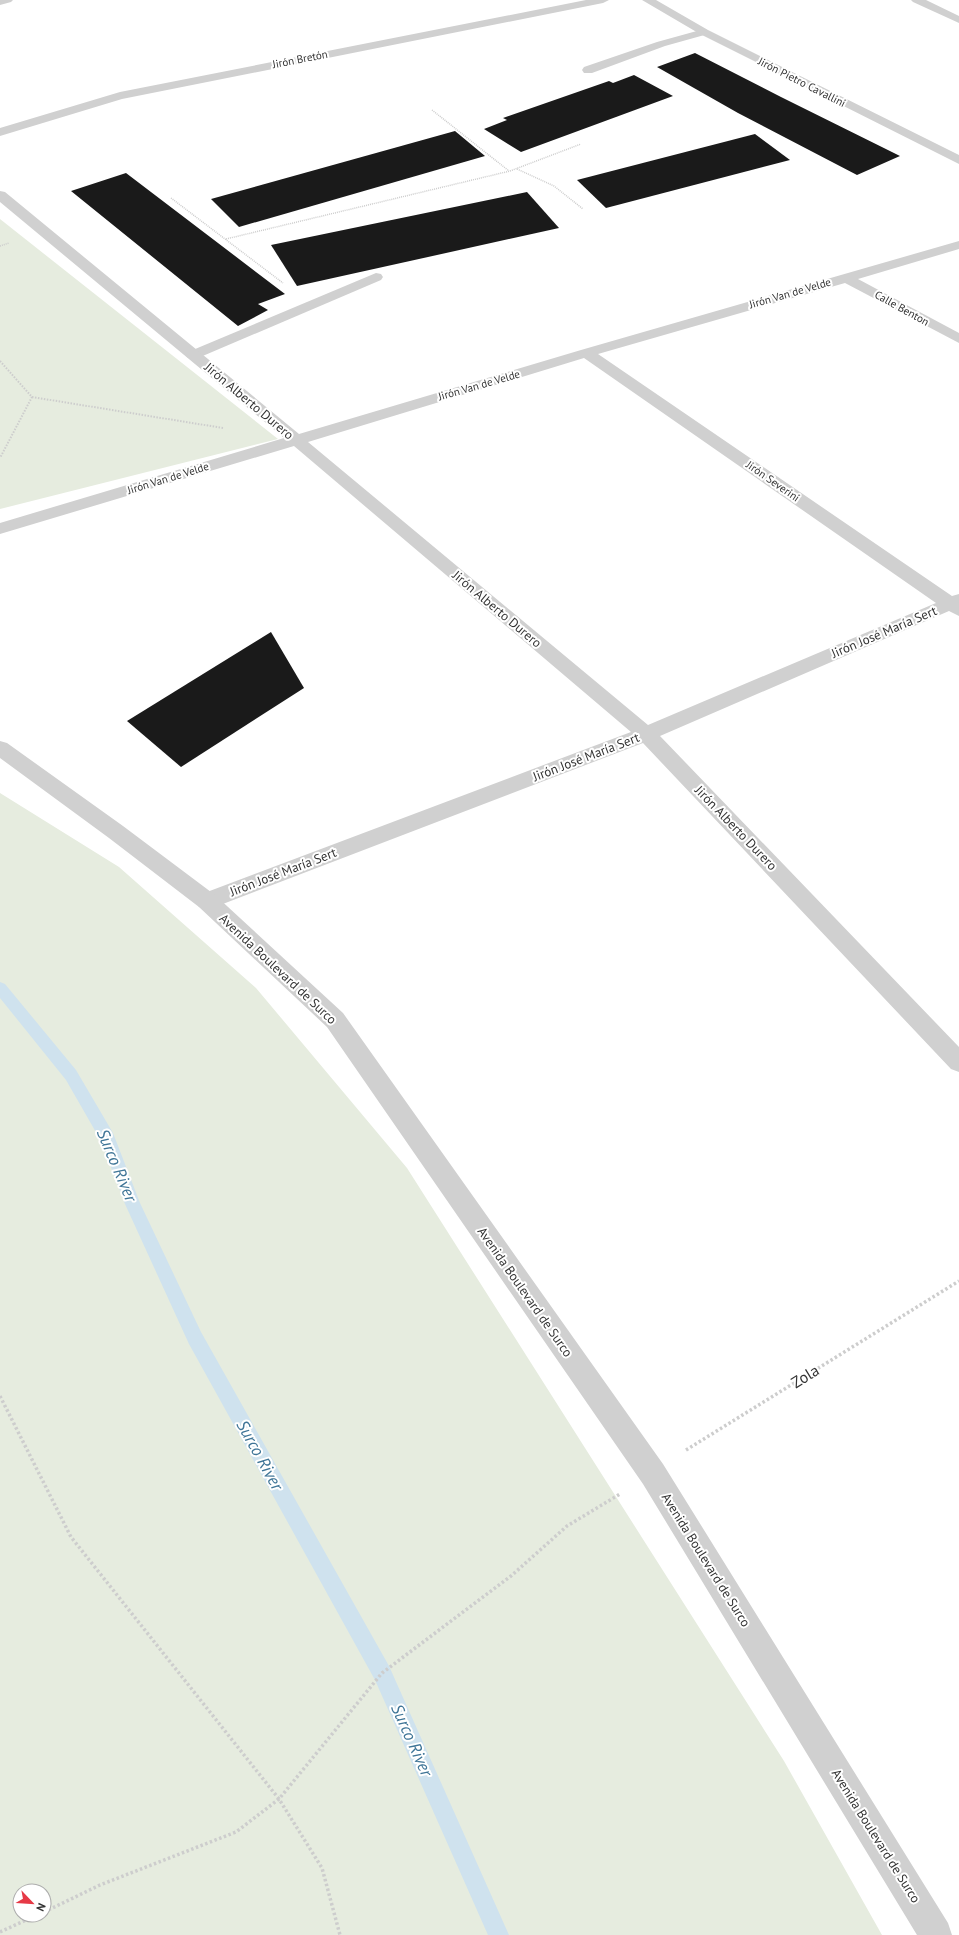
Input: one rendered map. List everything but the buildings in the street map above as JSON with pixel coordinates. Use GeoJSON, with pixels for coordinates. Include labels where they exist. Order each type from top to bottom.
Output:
{"type":"FeatureCollection","features":[{"type":"Feature","properties":{"kind":"street"},"geometry":{"type":"LineString","coordinates":[[0,2],[7,0]]}},
{"type":"Feature","properties":{"kind":"street","name":"Jirón Bretón"},"geometry":{"type":"LineString","coordinates":[[0,132],[120,96],[603,0]]}},
{"type":"Feature","properties":{"kind":"street","name":"Jirón Pietro Cavallini"},"geometry":{"type":"LineString","coordinates":[[648,0],[704,32],[959,160]]}},
{"type":"Feature","properties":{"kind":"street"},"geometry":{"type":"LineString","coordinates":[[917,0],[959,20]]}},
{"type":"Feature","properties":{"kind":"street"},"geometry":{"type":"LineString","coordinates":[[588,70],[661,44],[704,32]]}},
{"type":"Feature","properties":{"kind":"street","name":"Jirón Alberto Durero"},"geometry":{"type":"LineString","coordinates":[[0,195],[295,439],[646,734],[959,1062]]}},
{"type":"Feature","properties":{"kind":"street","name":"Jirón Van de Velde"},"geometry":{"type":"LineString","coordinates":[[0,529],[295,439],[845,277],[959,245]]}},
{"type":"Feature","properties":{"kind":"street"},"geometry":{"type":"LineString","coordinates":[[193,355],[376,277]]}},
{"type":"Feature","properties":{"kind":"street","name":"Calle Benton"},"geometry":{"type":"LineString","coordinates":[[845,277],[959,339]]}},
{"type":"Feature","properties":{"kind":"street","name":"Jirón Severini"},"geometry":{"type":"LineString","coordinates":[[586,353],[956,605]]}},
{"type":"Feature","properties":{"kind":"street","name":"Jirón José María Sert"},"geometry":{"type":"LineString","coordinates":[[207,901],[646,734],[956,605]]}},
{"type":"Feature","properties":{"kind":"street","name":"Avenida Boulevard de Surco"},"geometry":{"type":"LineString","coordinates":[[0,748],[116,832],[207,901],[335,1020],[653,1474],[936,1935]]}},
{"type":"Feature","properties":{"kind":"path"},"geometry":{"type":"LineString","coordinates":[[432,110],[510,171]]}},
{"type":"Feature","properties":{"kind":"path"},"geometry":{"type":"LineString","coordinates":[[226,239],[510,171],[581,144]]}},
{"type":"Feature","properties":{"kind":"path"},"geometry":{"type":"LineString","coordinates":[[517,169],[554,186],[583,209]]}},
{"type":"Feature","properties":{"kind":"path"},"geometry":{"type":"LineString","coordinates":[[171,198],[311,304]]}},
{"type":"Feature","properties":{"kind":"path"},"geometry":{"type":"LineString","coordinates":[[0,361],[32,397],[225,428]]}},
{"type":"Feature","properties":{"kind":"path"},"geometry":{"type":"LineString","coordinates":[[0,458],[32,397]]}},
{"type":"Feature","properties":{"kind":"path","name":"Zola"},"geometry":{"type":"LineString","coordinates":[[52,1908],[100,1885],[236,1832],[279,1799],[382,1673],[511,1576],[567,1526],[653,1474],[685,1451],[959,1281]]}},
{"type":"Feature","properties":{"kind":"path"},"geometry":{"type":"LineString","coordinates":[[0,1396],[71,1537],[279,1799],[322,1868],[340,1935]]}},
{"type":"Feature","properties":{"kind":"path"},"geometry":{"type":"LineString","coordinates":[[0,1932],[20,1923]]}},
{"type":"Feature","properties":{"kind":"shaded area"},"geometry":{"type":"Polygon","coordinates":[[[0,219],[278,439],[0,509],[0,219]]]}},
{"type":"Feature","properties":{"kind":"shaded area"},"geometry":{"type":"Polygon","coordinates":[[[0,793],[119,867],[256,988],[407,1168],[784,1761],[882,1935],[0,1935],[0,793]]]}},
{"type":"Feature","properties":{"kind":"waterway","name":"Surco River"},"geometry":{"type":"LineString","coordinates":[[0,988],[71,1075],[108,1138],[133,1204],[195,1338],[382,1673],[499,1935]]}}]}
